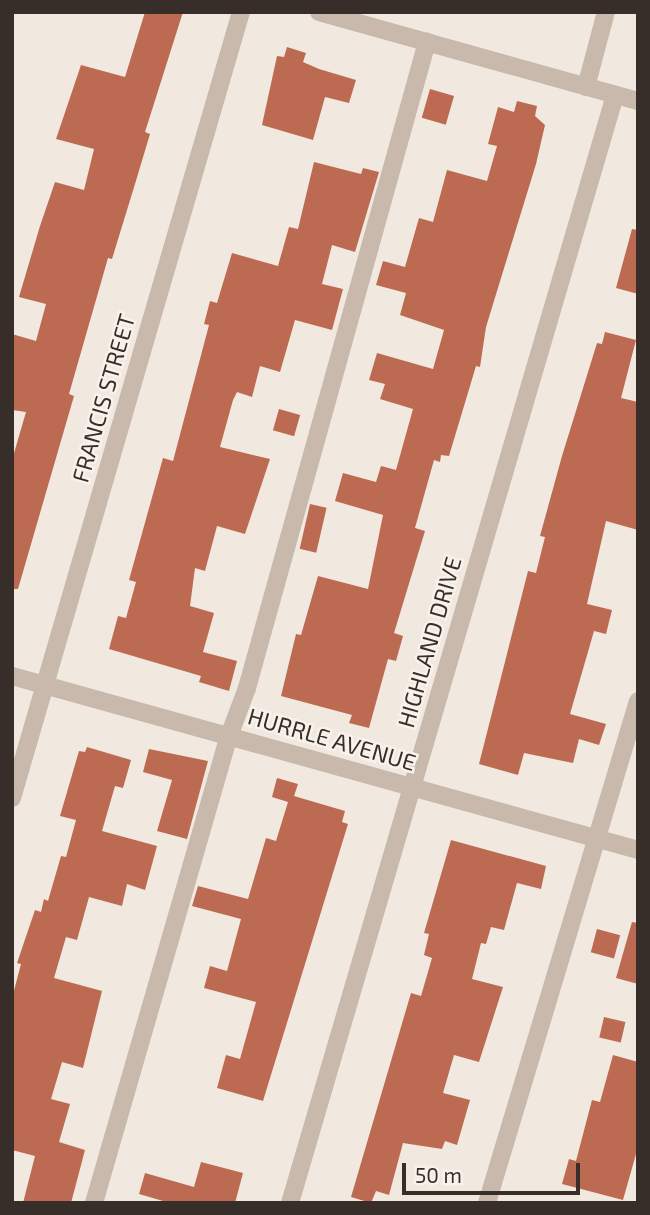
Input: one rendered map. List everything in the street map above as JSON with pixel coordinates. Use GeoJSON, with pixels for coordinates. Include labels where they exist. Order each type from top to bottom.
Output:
{"type":"FeatureCollection","features":[{"type":"Feature","properties":{"kind":"street","name":"FRANCIS STREET"},"geometry":{"type":"LineString","coordinates":[[12,798],[241,12]]}},
{"type":"Feature","properties":{"kind":"street"},"geometry":{"type":"LineString","coordinates":[[319,12],[339,15],[638,101]]}},
{"type":"Feature","properties":{"kind":"street"},"geometry":{"type":"LineString","coordinates":[[586,86],[606,12]]}},
{"type":"Feature","properties":{"kind":"street"},"geometry":{"type":"LineString","coordinates":[[94,1203],[229,736],[247,688],[427,42]]}},
{"type":"Feature","properties":{"kind":"street","name":"HIGHLAND DRIVE"},"geometry":{"type":"LineString","coordinates":[[290,1203],[615,94]]}},
{"type":"Feature","properties":{"kind":"street","name":"HURRLE AVENUE"},"geometry":{"type":"LineString","coordinates":[[12,676],[638,850]]}},
{"type":"Feature","properties":{"kind":"street"},"geometry":{"type":"LineString","coordinates":[[487,1203],[517,1091],[638,701]]}},
{"type":"Feature","properties":{"kind":"building"},"geometry":{"type":"Polygon","coordinates":[[[145,12],[183,12],[145,132],[150,134],[112,259],[108,258],[69,394],[74,396],[18,589],[12,589],[12,460],[26,412],[12,410],[12,334],[36,341],[46,304],[19,297],[55,182],[84,190],[94,149],[56,139],[81,65],[125,77],[145,12]]]}},
{"type":"Feature","properties":{"kind":"building"},"geometry":{"type":"Polygon","coordinates":[[[287,47],[306,53],[303,62],[356,80],[349,103],[325,97],[313,140],[262,125],[277,56],[284,57],[287,47]]]}},
{"type":"Feature","properties":{"kind":"building"},"geometry":{"type":"Polygon","coordinates":[[[430,89],[454,96],[446,125],[422,118],[430,89]]]}},
{"type":"Feature","properties":{"kind":"building"},"geometry":{"type":"Polygon","coordinates":[[[517,101],[537,106],[535,116],[545,125],[536,164],[486,327],[480,367],[476,366],[449,456],[441,455],[440,462],[434,460],[415,528],[425,531],[394,633],[403,636],[396,661],[388,659],[369,728],[349,723],[352,715],[281,696],[296,634],[301,635],[318,576],[368,589],[383,515],[335,501],[343,473],[376,482],[381,466],[396,470],[413,409],[380,399],[385,384],[369,380],[377,353],[433,369],[444,330],[400,315],[406,293],[376,285],[383,261],[405,267],[419,218],[433,222],[447,170],[487,181],[497,146],[488,144],[498,107],[514,112],[517,101]]]}},
{"type":"Feature","properties":{"kind":"building"},"geometry":{"type":"Polygon","coordinates":[[[314,162],[361,174],[363,168],[379,172],[355,252],[332,245],[322,284],[343,289],[332,330],[295,320],[280,372],[260,366],[252,397],[237,392],[233,400],[220,447],[270,459],[245,534],[217,526],[205,571],[195,568],[190,606],[214,613],[203,652],[237,661],[229,691],[199,682],[201,676],[109,649],[118,616],[126,618],[136,582],[129,580],[163,458],[173,461],[209,325],[204,324],[210,301],[217,303],[232,253],[278,266],[289,227],[298,229],[314,162]]]}},
{"type":"Feature","properties":{"kind":"building"},"geometry":{"type":"Polygon","coordinates":[[[632,229],[638,230],[638,294],[616,288],[632,229]]]}},
{"type":"Feature","properties":{"kind":"building"},"geometry":{"type":"Polygon","coordinates":[[[605,332],[636,340],[621,398],[638,402],[638,530],[606,521],[587,604],[612,610],[606,634],[594,631],[570,714],[606,724],[599,745],[579,739],[573,763],[524,753],[518,775],[479,764],[528,571],[536,573],[545,537],[540,536],[562,456],[597,343],[602,344],[605,332]]]}},
{"type":"Feature","properties":{"kind":"building"},"geometry":{"type":"Polygon","coordinates":[[[279,409],[300,415],[294,436],[273,430],[279,409]]]}},
{"type":"Feature","properties":{"kind":"building"},"geometry":{"type":"Polygon","coordinates":[[[310,504],[327,508],[316,553],[300,549],[310,504]]]}},
{"type":"Feature","properties":{"kind":"building"},"geometry":{"type":"Polygon","coordinates":[[[87,747],[131,760],[123,788],[115,786],[102,831],[157,846],[145,890],[127,884],[122,906],[89,897],[77,940],[66,937],[54,978],[102,991],[83,1068],[62,1062],[51,1099],[70,1104],[59,1142],[85,1150],[71,1203],[23,1203],[35,1156],[12,1150],[12,998],[21,964],[17,963],[35,910],[41,912],[44,899],[48,901],[61,856],[66,857],[76,820],[60,816],[79,751],[85,752],[87,747]]]}},
{"type":"Feature","properties":{"kind":"building"},"geometry":{"type":"Polygon","coordinates":[[[149,749],[208,761],[187,839],[157,831],[172,780],[143,772],[149,749]]]}},
{"type":"Feature","properties":{"kind":"building"},"geometry":{"type":"Polygon","coordinates":[[[277,778],[298,784],[294,796],[345,811],[342,822],[348,824],[263,1101],[217,1088],[226,1055],[240,1059],[256,1002],[204,988],[210,966],[227,971],[241,919],[192,906],[198,886],[248,899],[266,838],[276,841],[288,802],[272,797],[277,778]]]}},
{"type":"Feature","properties":{"kind":"building"},"geometry":{"type":"Polygon","coordinates":[[[451,840],[546,866],[541,889],[517,883],[504,930],[491,927],[486,944],[481,943],[472,979],[503,987],[479,1062],[454,1055],[443,1093],[470,1100],[457,1145],[445,1141],[442,1149],[403,1143],[389,1195],[376,1191],[371,1203],[351,1197],[411,993],[421,996],[432,958],[424,955],[429,934],[424,933],[451,840]]]}},
{"type":"Feature","properties":{"kind":"building"},"geometry":{"type":"Polygon","coordinates":[[[632,922],[638,923],[638,984],[616,978],[632,922]]]}},
{"type":"Feature","properties":{"kind":"building"},"geometry":{"type":"Polygon","coordinates":[[[597,929],[620,935],[614,958],[591,952],[597,929]]]}},
{"type":"Feature","properties":{"kind":"building"},"geometry":{"type":"Polygon","coordinates":[[[604,1017],[625,1022],[621,1042],[599,1037],[604,1017]]]}},
{"type":"Feature","properties":{"kind":"building"},"geometry":{"type":"Polygon","coordinates":[[[613,1055],[638,1062],[638,1147],[623,1200],[562,1184],[569,1159],[576,1161],[592,1100],[600,1102],[613,1055]]]}},
{"type":"Feature","properties":{"kind":"building"},"geometry":{"type":"Polygon","coordinates":[[[201,1162],[243,1173],[235,1203],[170,1203],[139,1194],[145,1173],[194,1187],[201,1162]]]}}]}
